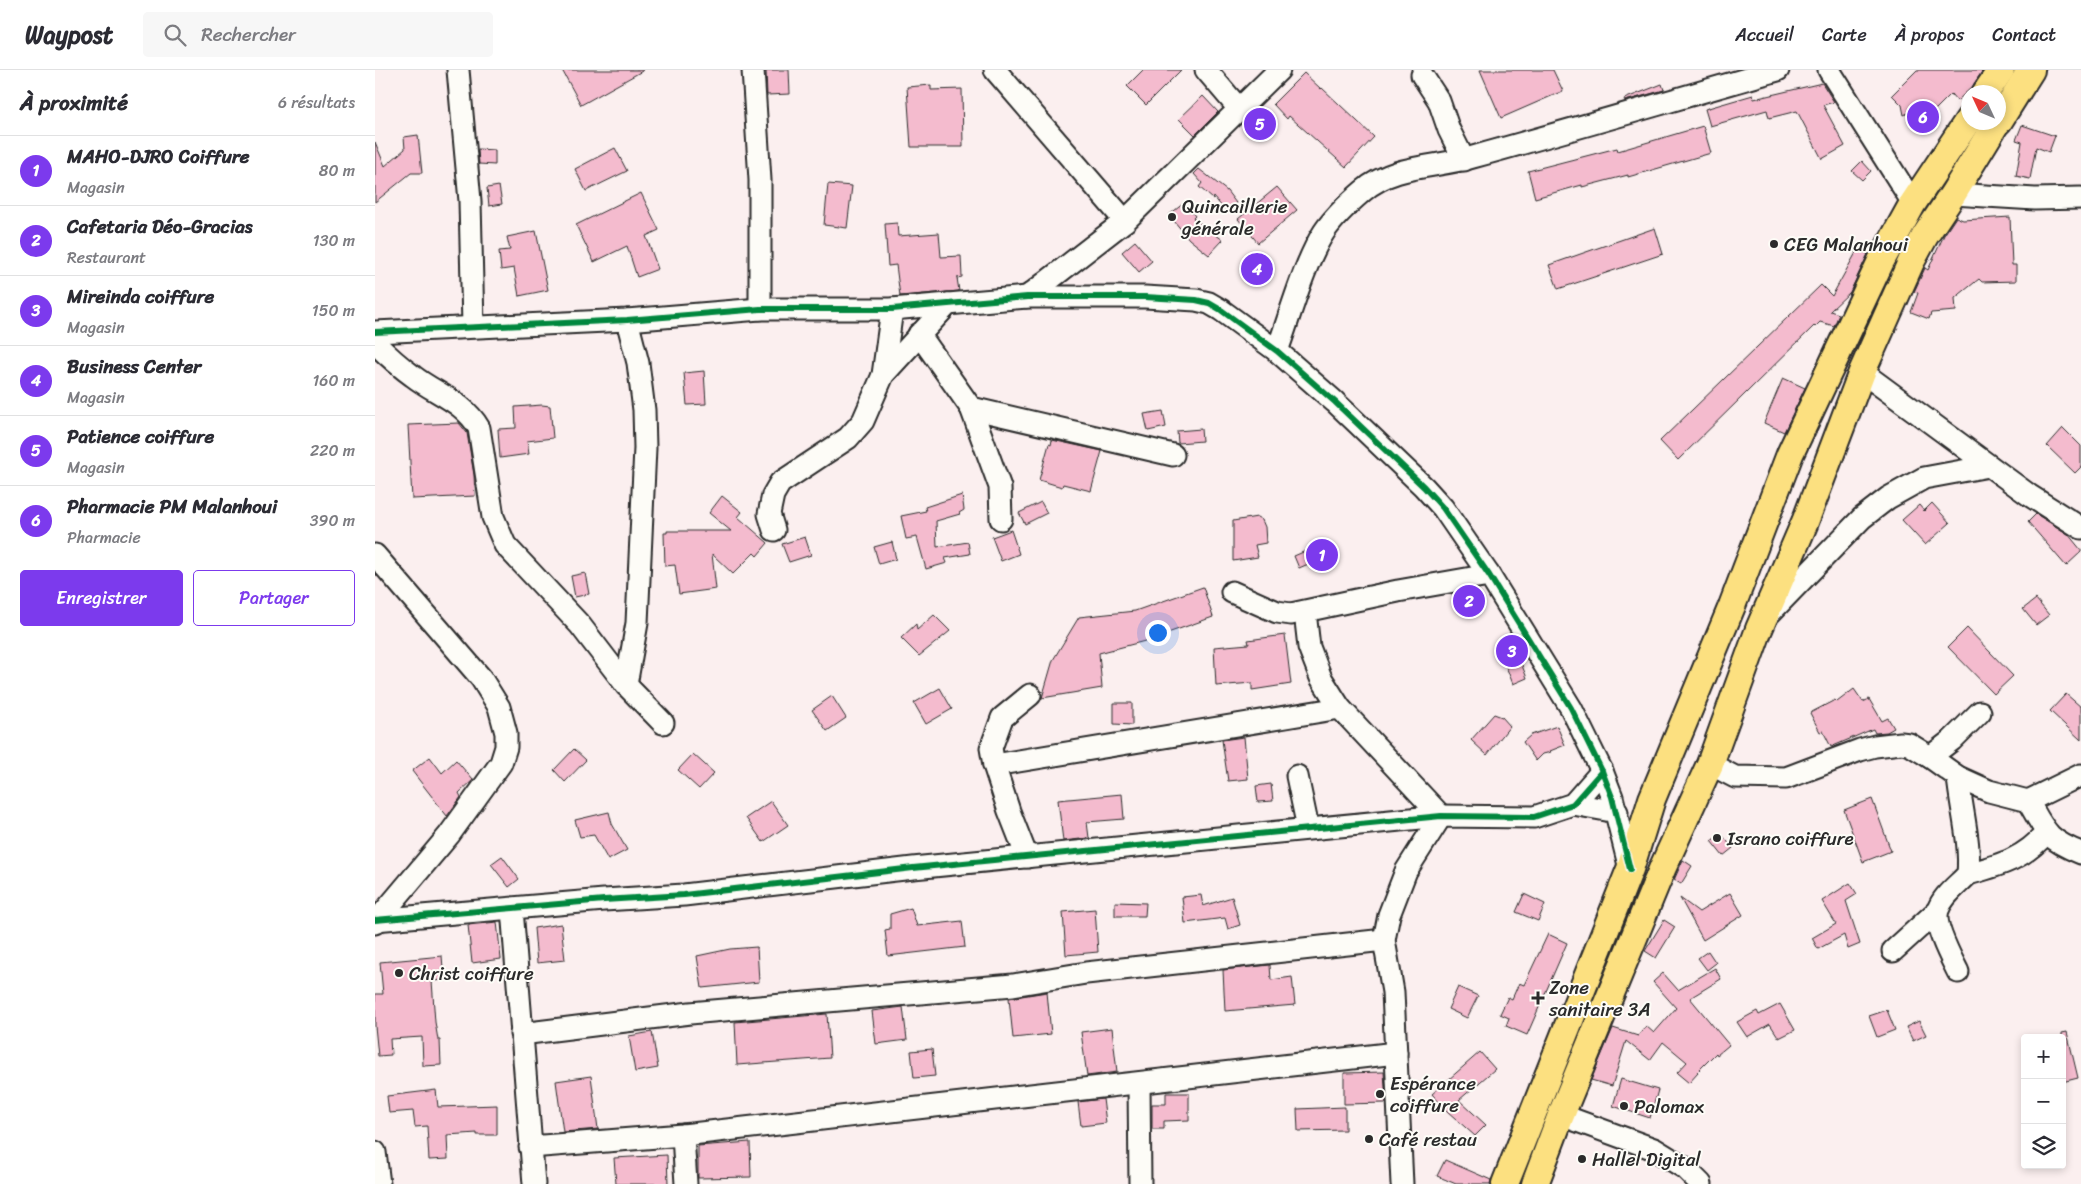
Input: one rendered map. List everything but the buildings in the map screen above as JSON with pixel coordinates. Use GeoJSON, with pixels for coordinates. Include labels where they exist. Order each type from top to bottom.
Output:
{"type":"FeatureCollection","features":[{"type":"Feature","properties":{"kind":"main road"},"geometry":{"type":"LineString","coordinates":[[1991,85],[2001,70]]}},
{"type":"Feature","properties":{"kind":"main road"},"geometry":{"type":"LineString","coordinates":[[2006,109],[2031,70]]}},
{"type":"Feature","properties":{"kind":"main road"},"geometry":{"type":"LineString","coordinates":[[1505,1184],[1630,869],[1652,799],[1732,606],[1790,454],[1881,261],[1913,203],[1962,130]]}},
{"type":"Feature","properties":{"kind":"main road"},"geometry":{"type":"LineString","coordinates":[[1535,1184],[1561,1115],[1663,867],[1710,764],[1759,629],[1805,522],[1862,372],[1911,262],[1925,236],[1993,130]]}},
{"type":"Feature","properties":{"kind":"street"},"geometry":{"type":"LineString","coordinates":[[458,70],[471,218],[473,326]]}},
{"type":"Feature","properties":{"kind":"street"},"geometry":{"type":"LineString","coordinates":[[753,70],[760,180],[760,309]]}},
{"type":"Feature","properties":{"kind":"street"},"geometry":{"type":"LineString","coordinates":[[995,70],[1125,222]]}},
{"type":"Feature","properties":{"kind":"street"},"geometry":{"type":"LineString","coordinates":[[1206,70],[1240,110]]}},
{"type":"Feature","properties":{"kind":"street"},"geometry":{"type":"LineString","coordinates":[[1027,297],[1125,222],[1279,70]]}},
{"type":"Feature","properties":{"kind":"street"},"geometry":{"type":"LineString","coordinates":[[1277,351],[1313,252],[1324,232],[1339,213],[1364,190],[1383,178],[1403,170],[1464,160],[1778,70]]}},
{"type":"Feature","properties":{"kind":"street"},"geometry":{"type":"LineString","coordinates":[[1829,70],[1913,203]]}},
{"type":"Feature","properties":{"kind":"street"},"geometry":{"type":"LineString","coordinates":[[1425,72],[1439,101],[1449,130],[1464,160]]}},
{"type":"Feature","properties":{"kind":"street"},"geometry":{"type":"LineString","coordinates":[[1953,194],[2035,199],[2081,198]]}},
{"type":"Feature","properties":{"kind":"street"},"geometry":{"type":"LineString","coordinates":[[375,332],[627,320],[760,309],[892,309],[1027,297],[1145,297],[1203,302],[1221,310],[1277,351],[1335,402],[1424,487],[1443,508],[1489,575],[1571,708],[1602,771],[1617,812],[1630,869]]}},
{"type":"Feature","properties":{"kind":"street"},"geometry":{"type":"LineString","coordinates":[[883,375],[948,304]]}},
{"type":"Feature","properties":{"kind":"street"},"geometry":{"type":"LineString","coordinates":[[774,530],[769,514],[773,495],[781,483],[848,438],[863,421],[883,375],[892,309]]}},
{"type":"Feature","properties":{"kind":"street"},"geometry":{"type":"LineString","coordinates":[[626,685],[637,623],[645,448],[644,410],[638,363],[627,320]]}},
{"type":"Feature","properties":{"kind":"street"},"geometry":{"type":"LineString","coordinates":[[919,334],[971,408],[1000,487],[1001,519]]}},
{"type":"Feature","properties":{"kind":"street"},"geometry":{"type":"LineString","coordinates":[[375,343],[413,377],[461,406],[472,417],[479,428],[493,517],[505,544],[580,625],[626,685],[663,723]]}},
{"type":"Feature","properties":{"kind":"street"},"geometry":{"type":"LineString","coordinates":[[1862,372],[2029,495],[2081,528]]}},
{"type":"Feature","properties":{"kind":"street"},"geometry":{"type":"LineString","coordinates":[[971,408],[1173,455]]}},
{"type":"Feature","properties":{"kind":"street"},"geometry":{"type":"LineString","coordinates":[[1759,629],[1775,607],[1862,518],[1888,498],[1924,478],[1989,466]]}},
{"type":"Feature","properties":{"kind":"street"},"geometry":{"type":"LineString","coordinates":[[375,555],[481,678],[501,712],[506,733],[506,747],[501,763],[449,835],[376,921]]}},
{"type":"Feature","properties":{"kind":"street"},"geometry":{"type":"LineString","coordinates":[[1232,592],[1277,612],[1291,614],[1398,591],[1489,575]]}},
{"type":"Feature","properties":{"kind":"street"},"geometry":{"type":"LineString","coordinates":[[1305,612],[1309,647],[1321,678],[1341,708],[1441,816]]}},
{"type":"Feature","properties":{"kind":"street"},"geometry":{"type":"LineString","coordinates":[[1027,856],[994,765],[991,748],[1002,718],[1030,695]]}},
{"type":"Feature","properties":{"kind":"street"},"geometry":{"type":"LineString","coordinates":[[994,765],[1341,708]]}},
{"type":"Feature","properties":{"kind":"street"},"geometry":{"type":"LineString","coordinates":[[1930,757],[1952,740],[1980,712]]}},
{"type":"Feature","properties":{"kind":"street"},"geometry":{"type":"LineString","coordinates":[[1710,764],[1735,777],[1786,778],[1860,750],[1901,742],[1909,744],[1958,777],[1989,791],[2028,801],[2081,774]]}},
{"type":"Feature","properties":{"kind":"street"},"geometry":{"type":"LineString","coordinates":[[1573,804],[1602,771]]}},
{"type":"Feature","properties":{"kind":"street"},"geometry":{"type":"LineString","coordinates":[[1297,776],[1308,828]]}},
{"type":"Feature","properties":{"kind":"street"},"geometry":{"type":"LineString","coordinates":[[1958,777],[1960,806],[1970,858],[1968,874]]}},
{"type":"Feature","properties":{"kind":"street"},"geometry":{"type":"LineString","coordinates":[[2028,801],[2046,833],[2063,846],[2081,852]]}},
{"type":"Feature","properties":{"kind":"street"},"geometry":{"type":"LineString","coordinates":[[376,921],[599,900],[684,895],[1027,856],[1308,828],[1441,816],[1534,816],[1573,804],[1617,812]]}},
{"type":"Feature","properties":{"kind":"street"},"geometry":{"type":"LineString","coordinates":[[1402,1184],[1393,992],[1384,940],[1389,915],[1406,871],[1441,816]]}},
{"type":"Feature","properties":{"kind":"street"},"geometry":{"type":"LineString","coordinates":[[1893,951],[1937,912],[1944,898],[1968,874],[2018,858],[2036,846],[2046,833]]}},
{"type":"Feature","properties":{"kind":"street"},"geometry":{"type":"LineString","coordinates":[[512,909],[534,1184]]}},
{"type":"Feature","properties":{"kind":"street"},"geometry":{"type":"LineString","coordinates":[[1937,912],[1940,930],[1957,972]]}},
{"type":"Feature","properties":{"kind":"street"},"geometry":{"type":"LineString","coordinates":[[521,1034],[690,1013],[1013,985],[1085,973],[1384,940]]}},
{"type":"Feature","properties":{"kind":"street"},"geometry":{"type":"LineString","coordinates":[[531,1147],[683,1135],[1396,1053]]}},
{"type":"Feature","properties":{"kind":"street"},"geometry":{"type":"LineString","coordinates":[[1139,1084],[1140,1184]]}},
{"type":"Feature","properties":{"kind":"street"},"geometry":{"type":"LineString","coordinates":[[1561,1115],[1654,1149],[1685,1168],[1701,1184]]}},
{"type":"Feature","properties":{"kind":"street"},"geometry":{"type":"LineString","coordinates":[[683,1135],[686,1184]]}},
{"type":"Feature","properties":{"kind":"street"},"geometry":{"type":"LineString","coordinates":[[375,1152],[379,1184]]}},
{"type":"Feature","properties":{"kind":"cycle path"},"geometry":{"type":"LineString","coordinates":[[375,332],[627,320],[760,309],[892,309],[1027,297],[1145,297],[1196,300],[1209,303],[1277,351],[1335,402],[1424,487],[1443,508],[1489,575],[1571,708],[1602,771],[1612,797],[1630,869]]}},
{"type":"Feature","properties":{"kind":"cycle path"},"geometry":{"type":"LineString","coordinates":[[375,920],[684,895],[913,868],[1441,816],[1534,817],[1573,804],[1602,771]]}},
{"type":"Feature","properties":{"kind":"place","name":"Pharmacie PM Malanhoui"},"geometry":{"type":"Point","coordinates":[1923,117]}},
{"type":"Feature","properties":{"kind":"place","name":"Patience coiffure"},"geometry":{"type":"Point","coordinates":[1260,124]}},
{"type":"Feature","properties":{"kind":"place","name":"Quincaillerie générale"},"geometry":{"type":"Point","coordinates":[1172,217]}},
{"type":"Feature","properties":{"kind":"place","name":"CEG Malanhoui"},"geometry":{"type":"Point","coordinates":[1774,244]}},
{"type":"Feature","properties":{"kind":"place","name":"Business Center"},"geometry":{"type":"Point","coordinates":[1257,269]}},
{"type":"Feature","properties":{"kind":"place","name":"MAHO-DJRO Coiffure"},"geometry":{"type":"Point","coordinates":[1322,555]}},
{"type":"Feature","properties":{"kind":"place","name":"Cafetaria Déo-Gracias"},"geometry":{"type":"Point","coordinates":[1469,601]}},
{"type":"Feature","properties":{"kind":"place","name":"Mireinda coiffure"},"geometry":{"type":"Point","coordinates":[1512,651]}},
{"type":"Feature","properties":{"kind":"place","name":"Israno coiffure"},"geometry":{"type":"Point","coordinates":[1717,838]}},
{"type":"Feature","properties":{"kind":"place","name":"Christ coiffure"},"geometry":{"type":"Point","coordinates":[399,973]}},
{"type":"Feature","properties":{"kind":"place","name":"Zone sanitaire 3A"},"geometry":{"type":"Point","coordinates":[1538,998]}},
{"type":"Feature","properties":{"kind":"place","name":"Espérance coiffure"},"geometry":{"type":"Point","coordinates":[1380,1094]}},
{"type":"Feature","properties":{"kind":"place","name":"Palomax"},"geometry":{"type":"Point","coordinates":[1624,1106]}},
{"type":"Feature","properties":{"kind":"place","name":"Café restau"},"geometry":{"type":"Point","coordinates":[1369,1139]}},
{"type":"Feature","properties":{"kind":"place","name":"Hallel Digital"},"geometry":{"type":"Point","coordinates":[1582,1159]}}]}
